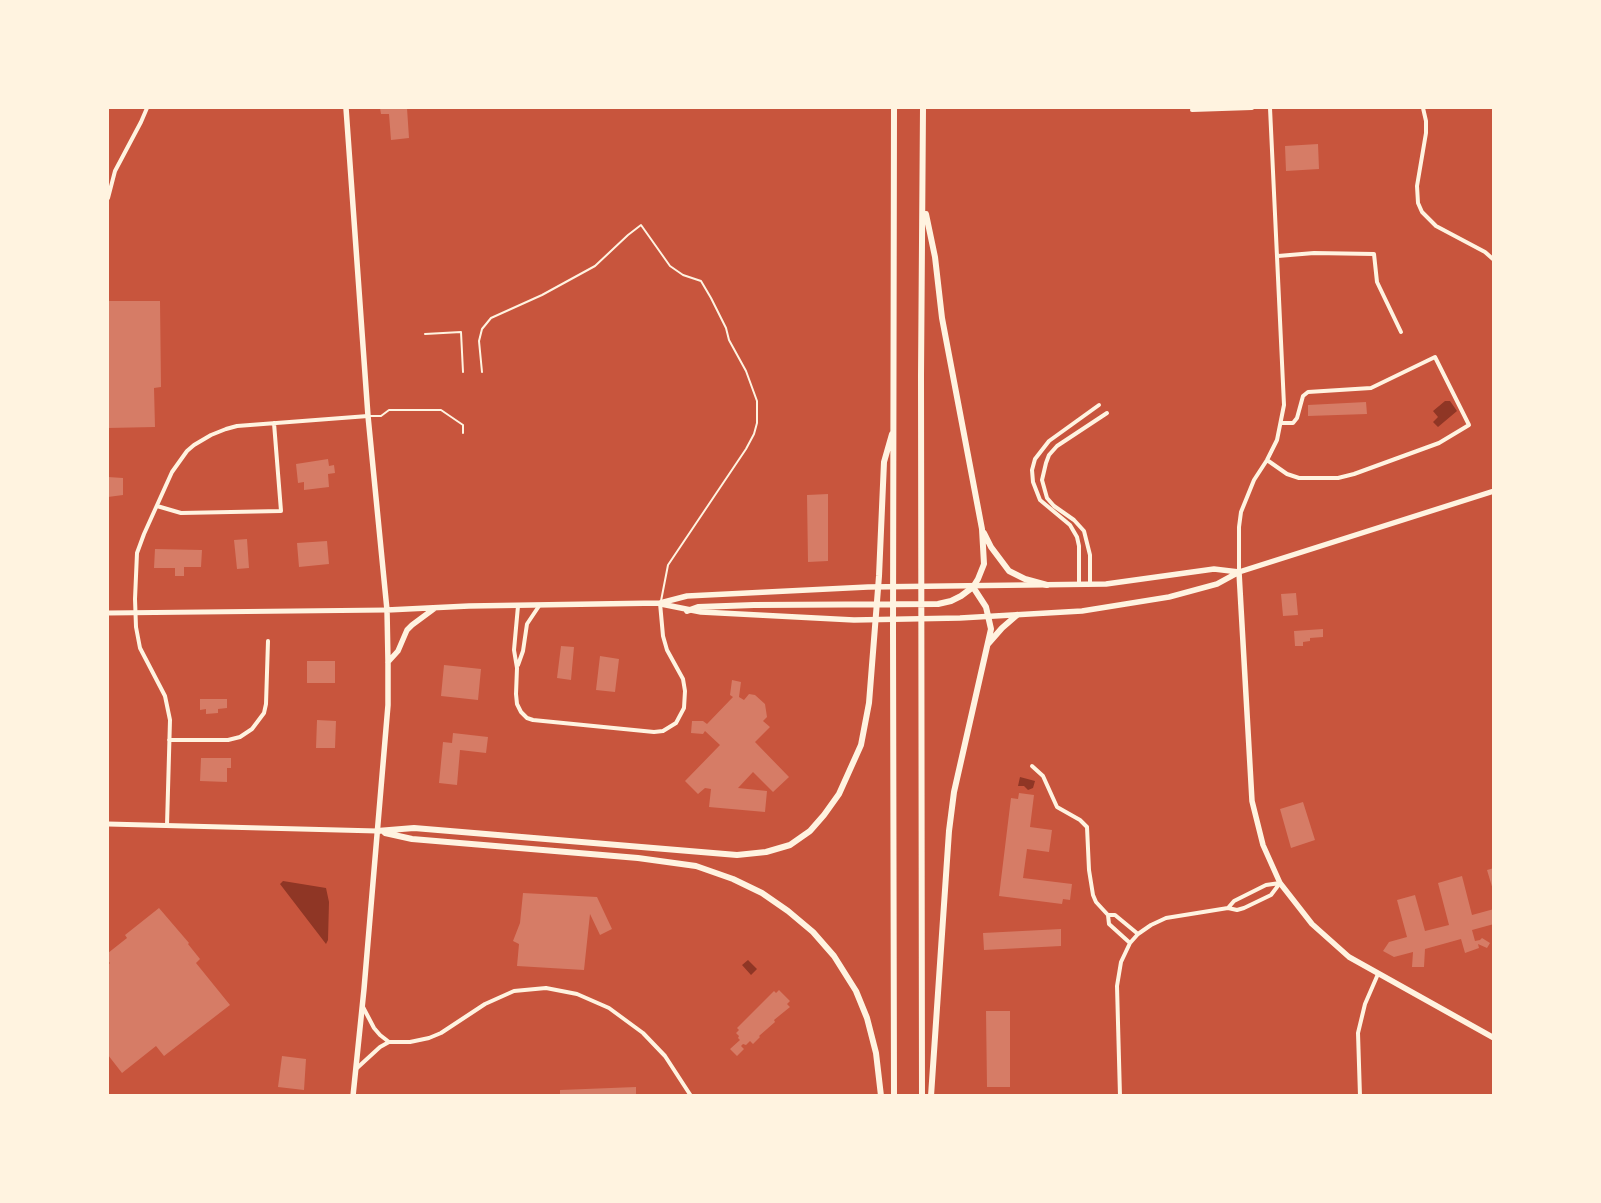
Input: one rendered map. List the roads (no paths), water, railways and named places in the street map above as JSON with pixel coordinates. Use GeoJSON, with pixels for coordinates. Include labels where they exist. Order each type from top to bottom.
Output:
{"type":"FeatureCollection","features":[{"type":"Feature","properties":{"kind":"highway"},"geometry":{"type":"LineString","coordinates":[[894,108],[894,1096]]}},
{"type":"Feature","properties":{"kind":"highway"},"geometry":{"type":"LineString","coordinates":[[922,1096],[921,375],[923,108]]}},
{"type":"Feature","properties":{"kind":"highway"},"geometry":{"type":"LineString","coordinates":[[687,610],[698,607],[754,605],[938,604],[951,601],[973,587],[978,579],[984,564],[982,529],[942,318],[935,257],[923,200]]}},
{"type":"Feature","properties":{"kind":"highway"},"geometry":{"type":"LineString","coordinates":[[377,831],[414,828],[737,855],[766,852],[790,844],[810,830],[839,794],[861,745],[870,704],[879,576],[884,462],[894,425]]}},
{"type":"Feature","properties":{"kind":"highway"},"geometry":{"type":"LineString","coordinates":[[982,529],[991,547],[1009,571],[1046,585]]}},
{"type":"Feature","properties":{"kind":"highway"},"geometry":{"type":"LineString","coordinates":[[931,1096],[949,831],[954,792],[991,629],[986,607],[973,587]]}},
{"type":"Feature","properties":{"kind":"highway"},"geometry":{"type":"LineString","coordinates":[[987,645],[1017,615]]}},
{"type":"Feature","properties":{"kind":"highway"},"geometry":{"type":"LineString","coordinates":[[377,831],[412,839],[638,858],[696,866],[732,879],[762,893],[788,911],[812,932],[834,956],[856,991],[867,1018],[876,1053],[881,1096]]}},
{"type":"Feature","properties":{"kind":"main road"},"geometry":{"type":"LineString","coordinates":[[346,108],[368,416],[386,610],[388,662],[388,705],[353,1096]]}},
{"type":"Feature","properties":{"kind":"main road"},"geometry":{"type":"LineString","coordinates":[[108,613],[386,610],[660,604],[687,610],[854,620],[1082,611],[1169,597],[1217,584],[1239,572],[1494,491]]}},
{"type":"Feature","properties":{"kind":"main road"},"geometry":{"type":"LineString","coordinates":[[660,604],[688,596],[868,587],[1106,584],[1214,569],[1239,572]]}},
{"type":"Feature","properties":{"kind":"main road"},"geometry":{"type":"LineString","coordinates":[[1239,572],[1252,802],[1263,845],[1280,883],[1301,912],[1323,936],[1349,957],[1494,1038]]}},
{"type":"Feature","properties":{"kind":"main road"},"geometry":{"type":"LineString","coordinates":[[388,662],[398,651],[407,630],[436,608]]}},
{"type":"Feature","properties":{"kind":"main road"},"geometry":{"type":"LineString","coordinates":[[108,824],[377,831]]}},
{"type":"Feature","properties":{"kind":"street"},"geometry":{"type":"LineString","coordinates":[[108,198],[115,172],[147,108]]}},
{"type":"Feature","properties":{"kind":"street"},"geometry":{"type":"LineString","coordinates":[[1192,110],[1252,108]]}},
{"type":"Feature","properties":{"kind":"street"},"geometry":{"type":"LineString","coordinates":[[1239,572],[1241,512],[1254,480],[1267,460],[1276,440],[1282,423],[1285,390],[1270,108]]}},
{"type":"Feature","properties":{"kind":"street"},"geometry":{"type":"LineString","coordinates":[[1423,108],[1426,132],[1417,186],[1418,203],[1422,212],[1436,226],[1485,252],[1494,260]]}},
{"type":"Feature","properties":{"kind":"street"},"geometry":{"type":"LineString","coordinates":[[1278,256],[1374,254],[1377,282],[1401,332]]}},
{"type":"Feature","properties":{"kind":"street"},"geometry":{"type":"LineString","coordinates":[[1267,460],[1287,474],[1299,478],[1338,478],[1439,443],[1469,425],[1435,357],[1371,388],[1308,392],[1302,399],[1297,418],[1293,422],[1282,423]]}},
{"type":"Feature","properties":{"kind":"street"},"geometry":{"type":"LineString","coordinates":[[1078,584],[1079,546],[1077,537],[1070,525],[1040,500],[1033,482],[1032,470],[1035,459],[1049,441],[1099,405]]}},
{"type":"Feature","properties":{"kind":"street"},"geometry":{"type":"LineString","coordinates":[[1090,583],[1090,555],[1084,531],[1074,520],[1046,498],[1042,472],[1049,455],[1057,446],[1107,413]]}},
{"type":"Feature","properties":{"kind":"street"},"geometry":{"type":"LineString","coordinates":[[167,825],[170,720],[165,696],[140,648],[136,613],[137,554],[157,506],[178,464],[194,445],[210,435],[237,426],[368,416]]}},
{"type":"Feature","properties":{"kind":"street"},"geometry":{"type":"LineString","coordinates":[[157,506],[181,512],[281,511],[274,423]]}},
{"type":"Feature","properties":{"kind":"street"},"geometry":{"type":"LineString","coordinates":[[518,606],[514,650],[517,668],[516,694],[517,704],[527,718],[663,732],[676,723],[681,716],[686,691],[683,679],[667,650],[663,636],[660,604]]}},
{"type":"Feature","properties":{"kind":"street"},"geometry":{"type":"LineString","coordinates":[[517,668],[523,651],[527,624],[539,606]]}},
{"type":"Feature","properties":{"kind":"street"},"geometry":{"type":"LineString","coordinates":[[169,740],[228,740],[240,737],[252,728],[264,713],[266,704],[268,641]]}},
{"type":"Feature","properties":{"kind":"street"},"geometry":{"type":"LineString","coordinates":[[1032,766],[1043,776],[1057,807],[1080,820],[1086,827],[1093,895],[1096,902],[1108,915],[1109,924],[1130,943]]}},
{"type":"Feature","properties":{"kind":"street"},"geometry":{"type":"LineString","coordinates":[[1228,908],[1234,900],[1266,886],[1280,883]]}},
{"type":"Feature","properties":{"kind":"street"},"geometry":{"type":"LineString","coordinates":[[1120,1096],[1117,986],[1121,962],[1130,943],[1138,934],[1166,918],[1228,908],[1237,910],[1244,908],[1271,895],[1280,883]]}},
{"type":"Feature","properties":{"kind":"street"},"geometry":{"type":"LineString","coordinates":[[1108,915],[1115,915],[1138,934]]}},
{"type":"Feature","properties":{"kind":"street"},"geometry":{"type":"LineString","coordinates":[[1360,1096],[1358,1032],[1370,992],[1378,974]]}},
{"type":"Feature","properties":{"kind":"street"},"geometry":{"type":"LineString","coordinates":[[356,1070],[380,1047],[389,1042],[410,1042],[433,1037],[452,1027],[484,1004],[514,992],[533,988],[577,994],[609,1008],[636,1026],[666,1056],[691,1096]]}},
{"type":"Feature","properties":{"kind":"street"},"geometry":{"type":"LineString","coordinates":[[362,1006],[374,1028],[389,1042]]}},
{"type":"Feature","properties":{"kind":"lane"},"geometry":{"type":"LineString","coordinates":[[482,372],[480,341],[482,330],[492,318],[534,299],[595,266],[641,225],[670,266],[683,275],[700,281],[715,305],[746,371],[757,401],[757,423],[754,434],[746,449],[668,565],[660,604]]}},
{"type":"Feature","properties":{"kind":"lane"},"geometry":{"type":"LineString","coordinates":[[425,334],[461,332],[463,372]]}},
{"type":"Feature","properties":{"kind":"lane"},"geometry":{"type":"LineString","coordinates":[[368,416],[381,416],[389,410],[441,410],[463,424],[463,433]]}}]}
